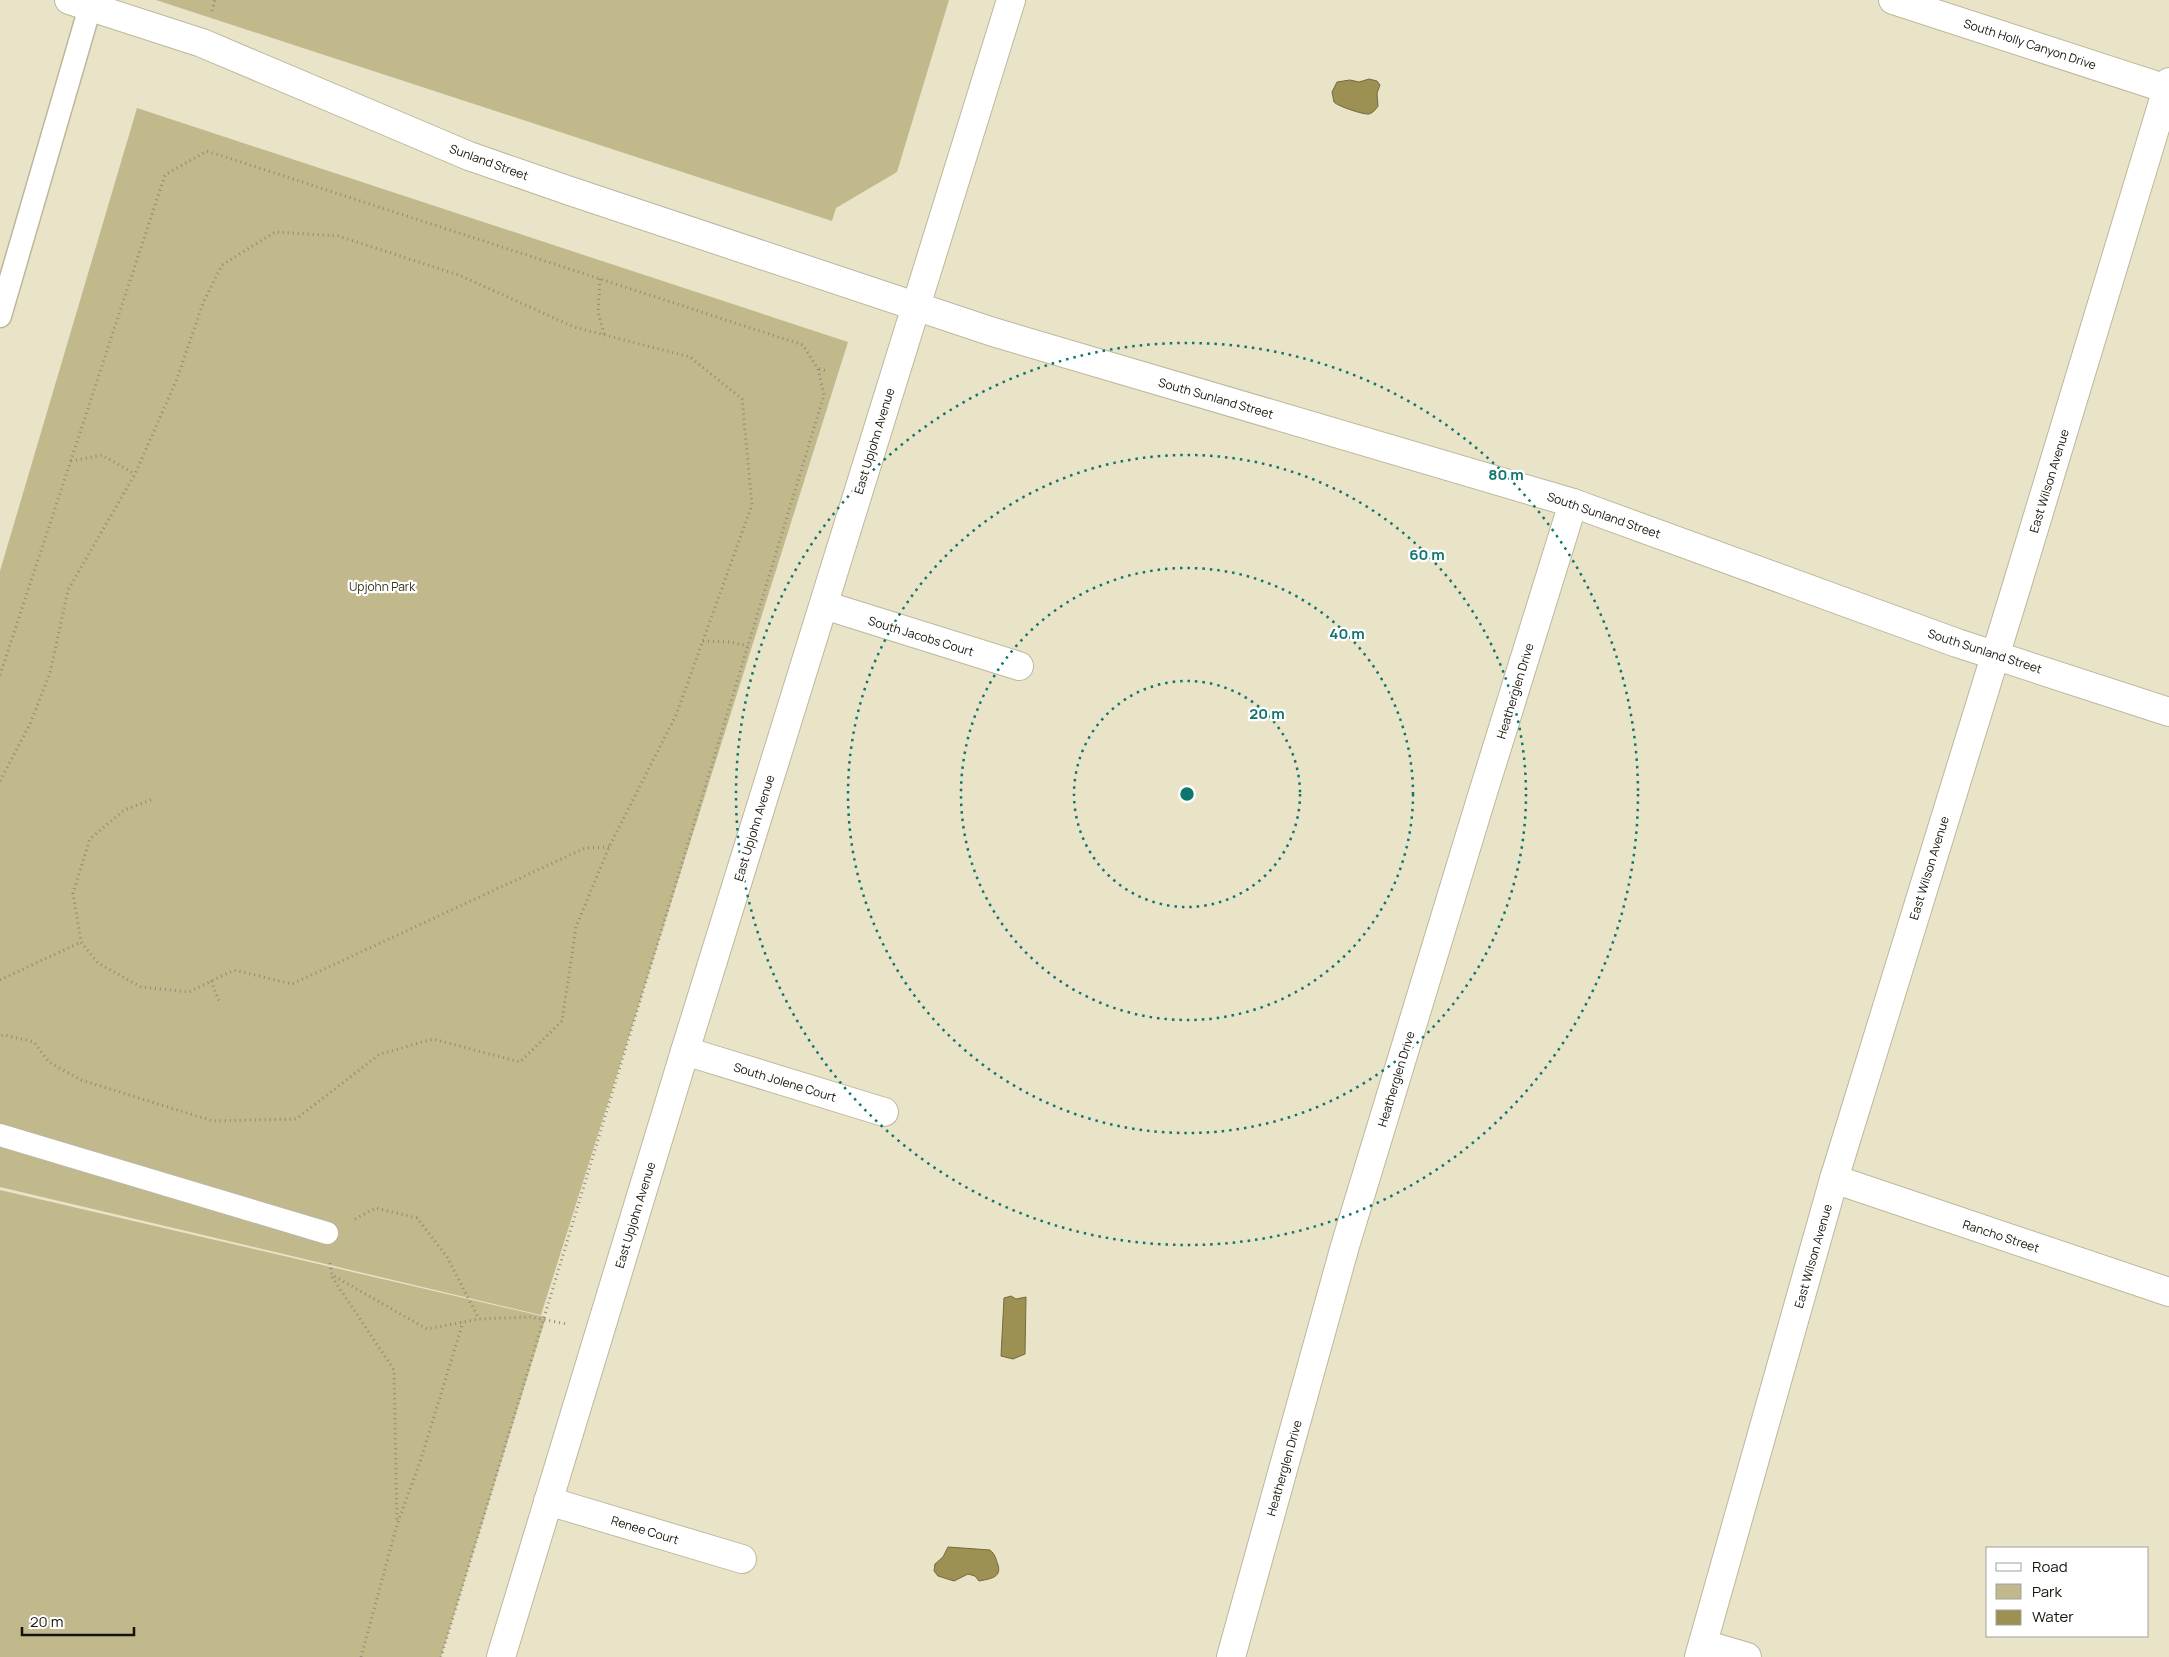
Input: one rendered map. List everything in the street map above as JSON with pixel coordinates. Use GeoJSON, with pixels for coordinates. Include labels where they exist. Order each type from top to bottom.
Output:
{"type":"FeatureCollection","features":[{"type":"Feature","properties":{"kind":"street","name":"East Upjohn Avenue"},"geometry":{"type":"LineString","coordinates":[[500,1657],[1010,0]]}},
{"type":"Feature","properties":{"kind":"street","name":"South Holly Canyon Drive"},"geometry":{"type":"LineString","coordinates":[[1893,0],[2168,85]]}},
{"type":"Feature","properties":{"kind":"street","name":"Sunland Street"},"geometry":{"type":"LineString","coordinates":[[80,3],[202,43],[469,156],[916,307]]}},
{"type":"Feature","properties":{"kind":"street","name":"East Wilson Avenue"},"geometry":{"type":"LineString","coordinates":[[1701,1651],[1834,1179],[2168,85]]}},
{"type":"Feature","properties":{"kind":"street","name":"South Sunland Street"},"geometry":{"type":"LineString","coordinates":[[916,307],[993,332],[1573,503],[1995,655],[2169,712]]}},
{"type":"Feature","properties":{"kind":"street","name":"Heatherglen Drive"},"geometry":{"type":"LineString","coordinates":[[1231,1657],[1346,1246],[1573,503]]}},
{"type":"Feature","properties":{"kind":"street","name":"South Jacobs Court"},"geometry":{"type":"LineString","coordinates":[[824,605],[1019,666]]}},
{"type":"Feature","properties":{"kind":"street","name":"South Jolene Court"},"geometry":{"type":"LineString","coordinates":[[685,1051],[884,1112]]}},
{"type":"Feature","properties":{"kind":"street","name":"Rancho Street"},"geometry":{"type":"LineString","coordinates":[[1834,1179],[2169,1292]]}},
{"type":"Feature","properties":{"kind":"street","name":"Renee Court"},"geometry":{"type":"LineString","coordinates":[[548,1501],[742,1559]]}},
{"type":"Feature","properties":{"kind":"street"},"geometry":{"type":"LineString","coordinates":[[1701,1651],[1746,1657]]}},
{"type":"Feature","properties":{"kind":"lane"},"geometry":{"type":"LineString","coordinates":[[0,316],[80,3]]}},
{"type":"Feature","properties":{"kind":"lane"},"geometry":{"type":"LineString","coordinates":[[0,1135],[327,1233]]}},
{"type":"Feature","properties":{"kind":"path"},"geometry":{"type":"LineString","coordinates":[[0,675],[165,175],[207,150],[803,345],[818,369],[824,395],[441,1657]]}},
{"type":"Feature","properties":{"kind":"path"},"geometry":{"type":"LineString","coordinates":[[0,780],[30,724],[50,673],[68,590],[135,474],[177,379],[203,303],[222,265],[275,232],[338,236],[459,275],[574,327],[690,357],[742,399],[752,505],[676,715],[609,846],[576,927],[562,1022],[520,1062],[433,1039],[380,1054],[296,1119],[213,1120],[81,1080],[49,1062],[34,1042],[4,1035],[0,1036]]}},
{"type":"Feature","properties":{"kind":"path"},"geometry":{"type":"LineString","coordinates":[[600,279],[598,312],[604,334]]}},
{"type":"Feature","properties":{"kind":"path"},"geometry":{"type":"LineString","coordinates":[[818,369],[827,371]]}},
{"type":"Feature","properties":{"kind":"path"},"geometry":{"type":"LineString","coordinates":[[70,462],[102,455],[135,474]]}},
{"type":"Feature","properties":{"kind":"path"},"geometry":{"type":"LineString","coordinates":[[703,642],[730,642],[748,646]]}},
{"type":"Feature","properties":{"kind":"path"},"geometry":{"type":"LineString","coordinates":[[151,800],[124,810],[90,839],[73,893],[81,942],[98,963],[141,987],[189,992],[234,970],[292,984],[586,848],[609,846]]}},
{"type":"Feature","properties":{"kind":"path"},"geometry":{"type":"LineString","coordinates":[[0,980],[81,942]]}},
{"type":"Feature","properties":{"kind":"path"},"geometry":{"type":"LineString","coordinates":[[211,981],[220,1003]]}},
{"type":"Feature","properties":{"kind":"path"},"geometry":{"type":"LineString","coordinates":[[397,1525],[394,1370],[332,1275],[327,1233],[376,1208],[417,1218],[447,1257],[479,1319]]}},
{"type":"Feature","properties":{"kind":"path"},"geometry":{"type":"LineString","coordinates":[[332,1275],[427,1328],[479,1319],[530,1317],[600,1330]]}},
{"type":"Feature","properties":{"kind":"path"},"geometry":{"type":"LineString","coordinates":[[361,1657],[397,1525],[422,1459],[463,1322]]}},
{"type":"Feature","properties":{"kind":"green space"},"geometry":{"type":"Polygon","coordinates":[[[156,0],[949,0],[897,172],[836,208],[832,221],[156,0]]]}},
{"type":"Feature","properties":{"kind":"green space","name":"Upjohn Park"},"geometry":{"type":"Polygon","coordinates":[[[137,108],[848,342],[541,1315],[0,1187],[0,571],[137,108]]]}},
{"type":"Feature","properties":{"kind":"green space"},"geometry":{"type":"Polygon","coordinates":[[[0,1190],[546,1317],[441,1657],[0,1657],[0,1190]]]}},
{"type":"Feature","properties":{"kind":"water"},"geometry":{"type":"Polygon","coordinates":[[[1369,79],[1377,81],[1380,85],[1377,93],[1378,106],[1372,113],[1357,112],[1334,102],[1332,92],[1337,82],[1350,80],[1359,82],[1369,79]]]}},
{"type":"Feature","properties":{"kind":"water"},"geometry":{"type":"Polygon","coordinates":[[[1011,1296],[1016,1299],[1026,1297],[1025,1354],[1013,1359],[1001,1356],[1004,1298],[1011,1296]]]}},
{"type":"Feature","properties":{"kind":"water"},"geometry":{"type":"Polygon","coordinates":[[[948,1547],[990,1550],[996,1559],[999,1569],[998,1573],[994,1577],[979,1581],[975,1576],[968,1574],[954,1581],[938,1576],[934,1571],[935,1564],[943,1557],[948,1547]]]}}]}
